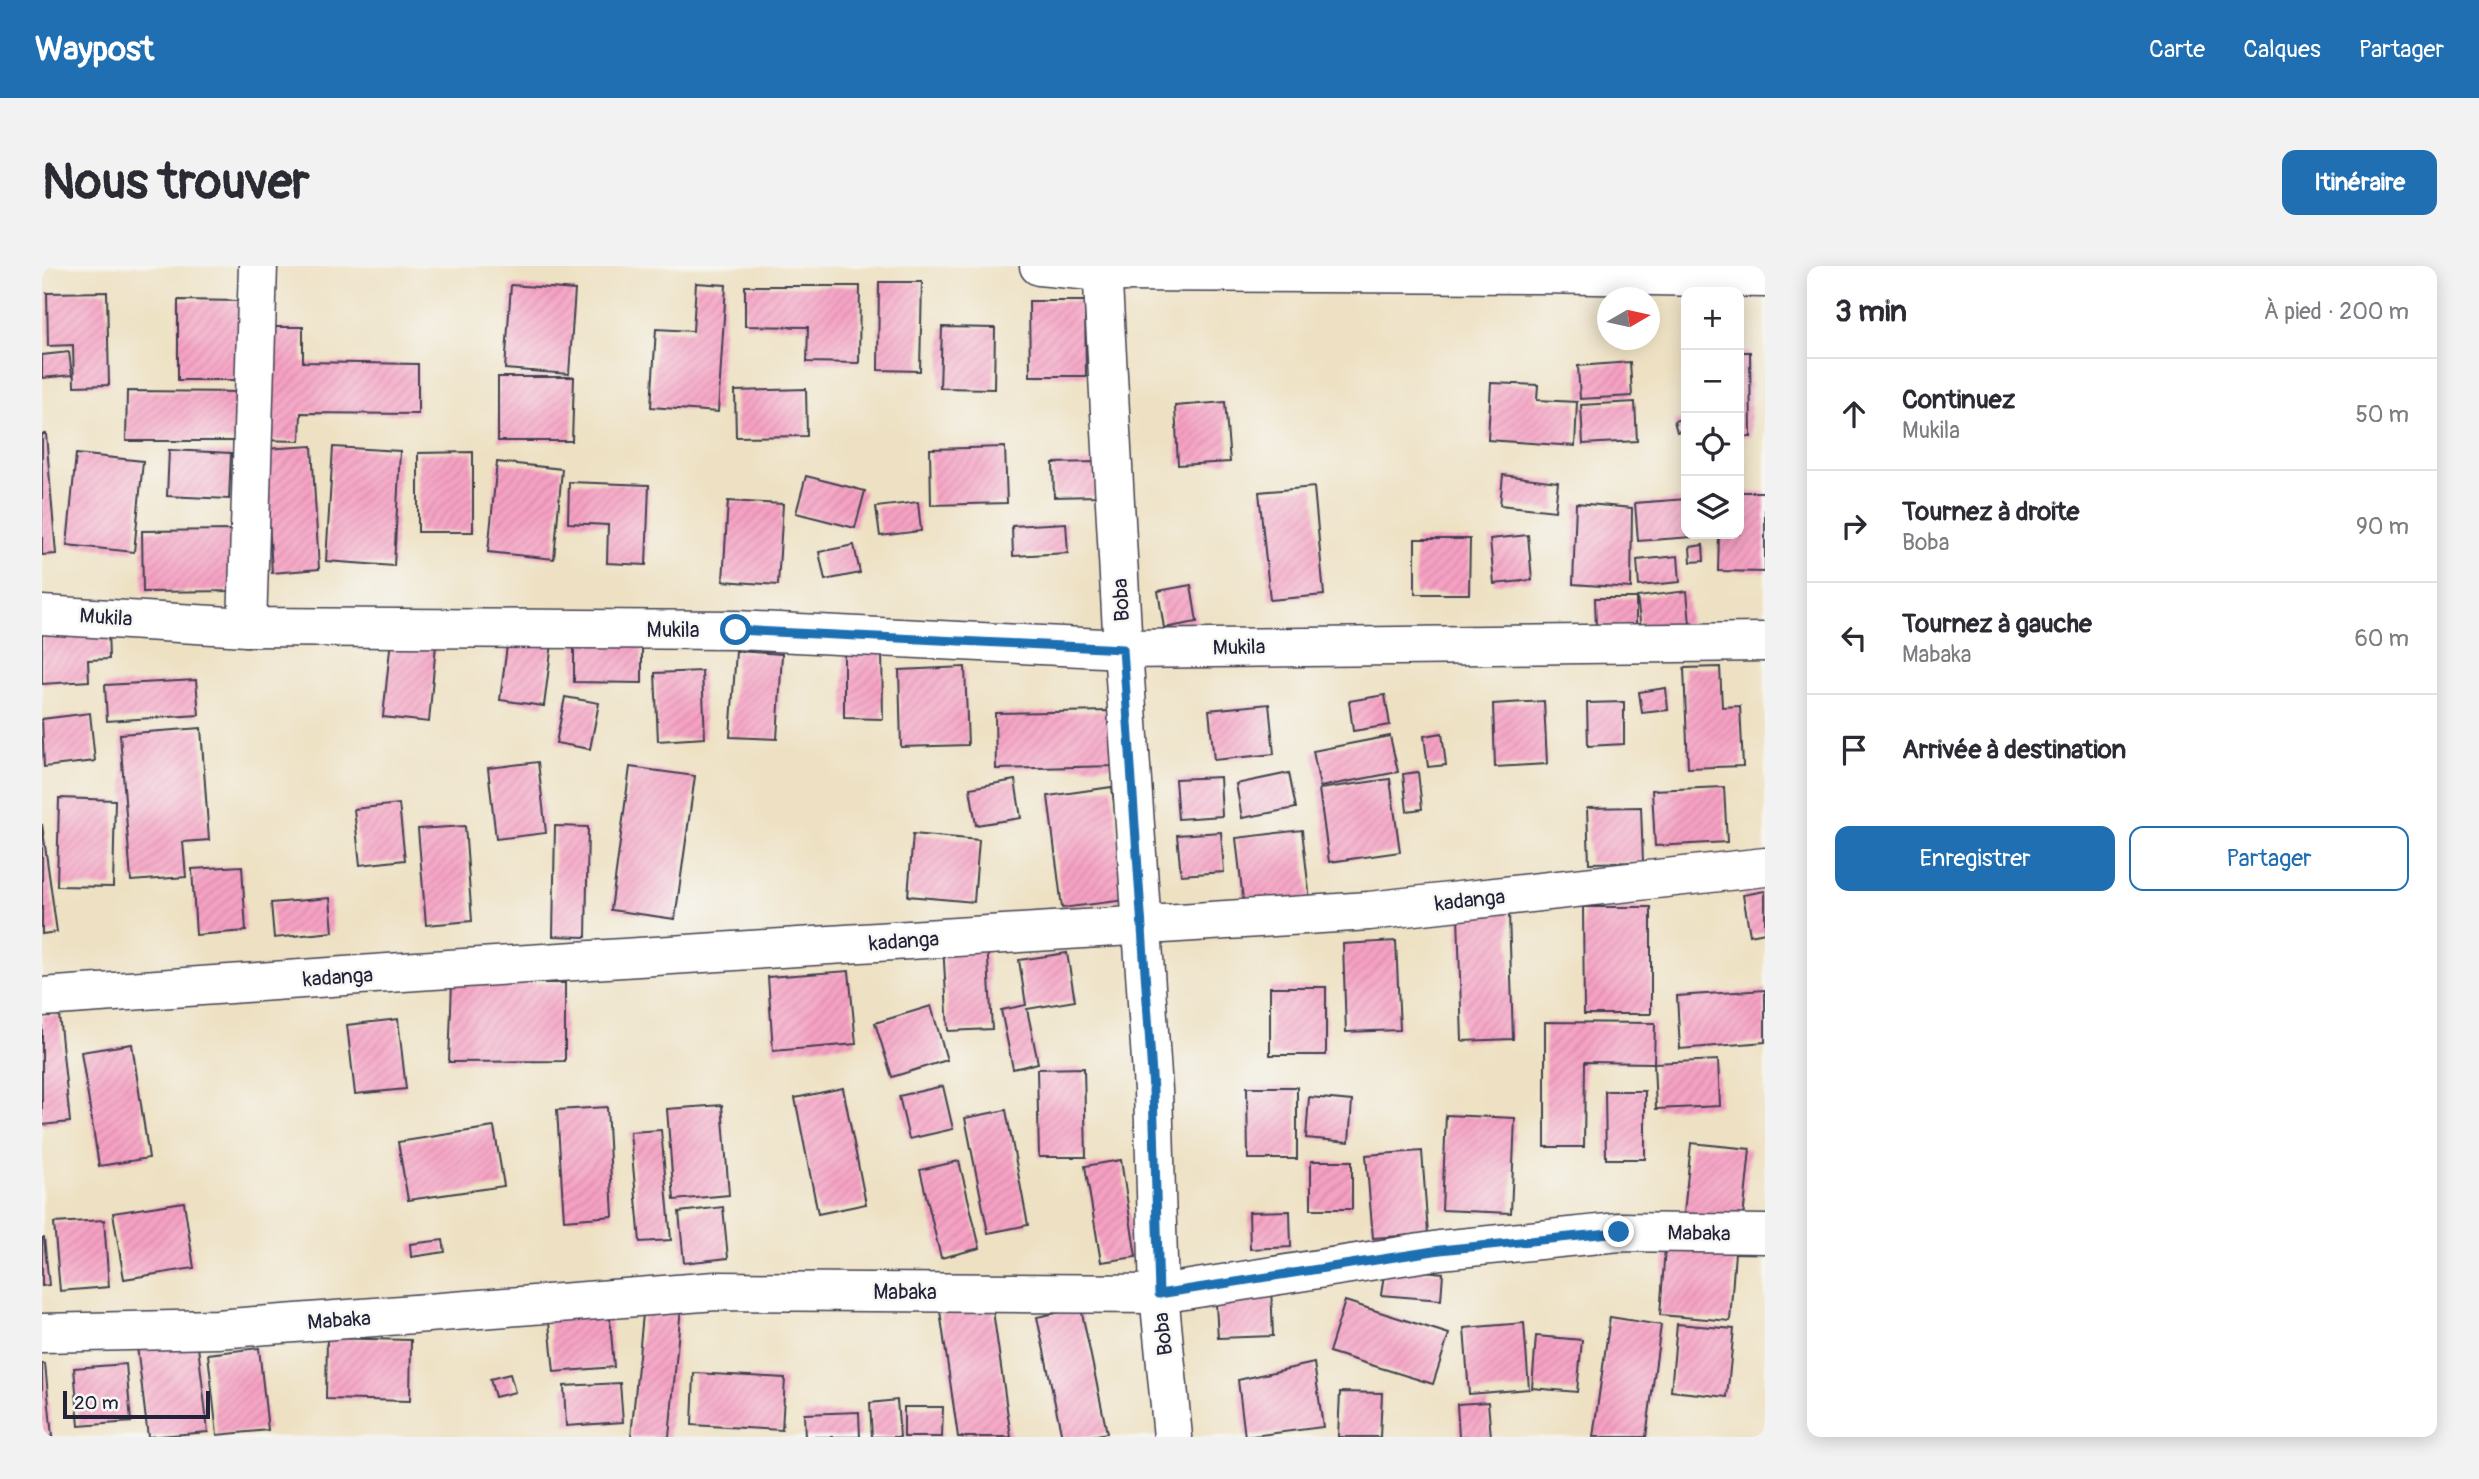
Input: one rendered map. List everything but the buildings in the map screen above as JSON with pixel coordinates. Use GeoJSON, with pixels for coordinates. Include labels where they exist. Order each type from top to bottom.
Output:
{"type":"FeatureCollection","features":[{"type":"Feature","properties":{"kind":"street"},"geometry":{"type":"LineString","coordinates":[[247,627],[258,266]]}},
{"type":"Feature","properties":{"kind":"street"},"geometry":{"type":"LineString","coordinates":[[1039,266],[1765,278]]}},
{"type":"Feature","properties":{"kind":"street","name":"Boba"},"geometry":{"type":"LineString","coordinates":[[1102,269],[1123,649],[1153,1090],[1159,1294],[1173,1437]]}},
{"type":"Feature","properties":{"kind":"street","name":"Mukila"},"geometry":{"type":"LineString","coordinates":[[42,615],[247,627],[736,630],[1123,649],[1765,642]]}},
{"type":"Feature","properties":{"kind":"street","name":"kadanga"},"geometry":{"type":"LineString","coordinates":[[42,998],[417,971],[1370,911],[1765,867]]}},
{"type":"Feature","properties":{"kind":"street","name":"Mabaka"},"geometry":{"type":"LineString","coordinates":[[42,1333],[217,1329],[716,1291],[1159,1294],[1440,1250],[1619,1232],[1765,1234]]}},
{"type":"Feature","properties":{"kind":"route"},"geometry":{"type":"LineString","coordinates":[[736,630],[1123,649],[1153,1090],[1159,1294],[1440,1250],[1619,1232]]}}]}
